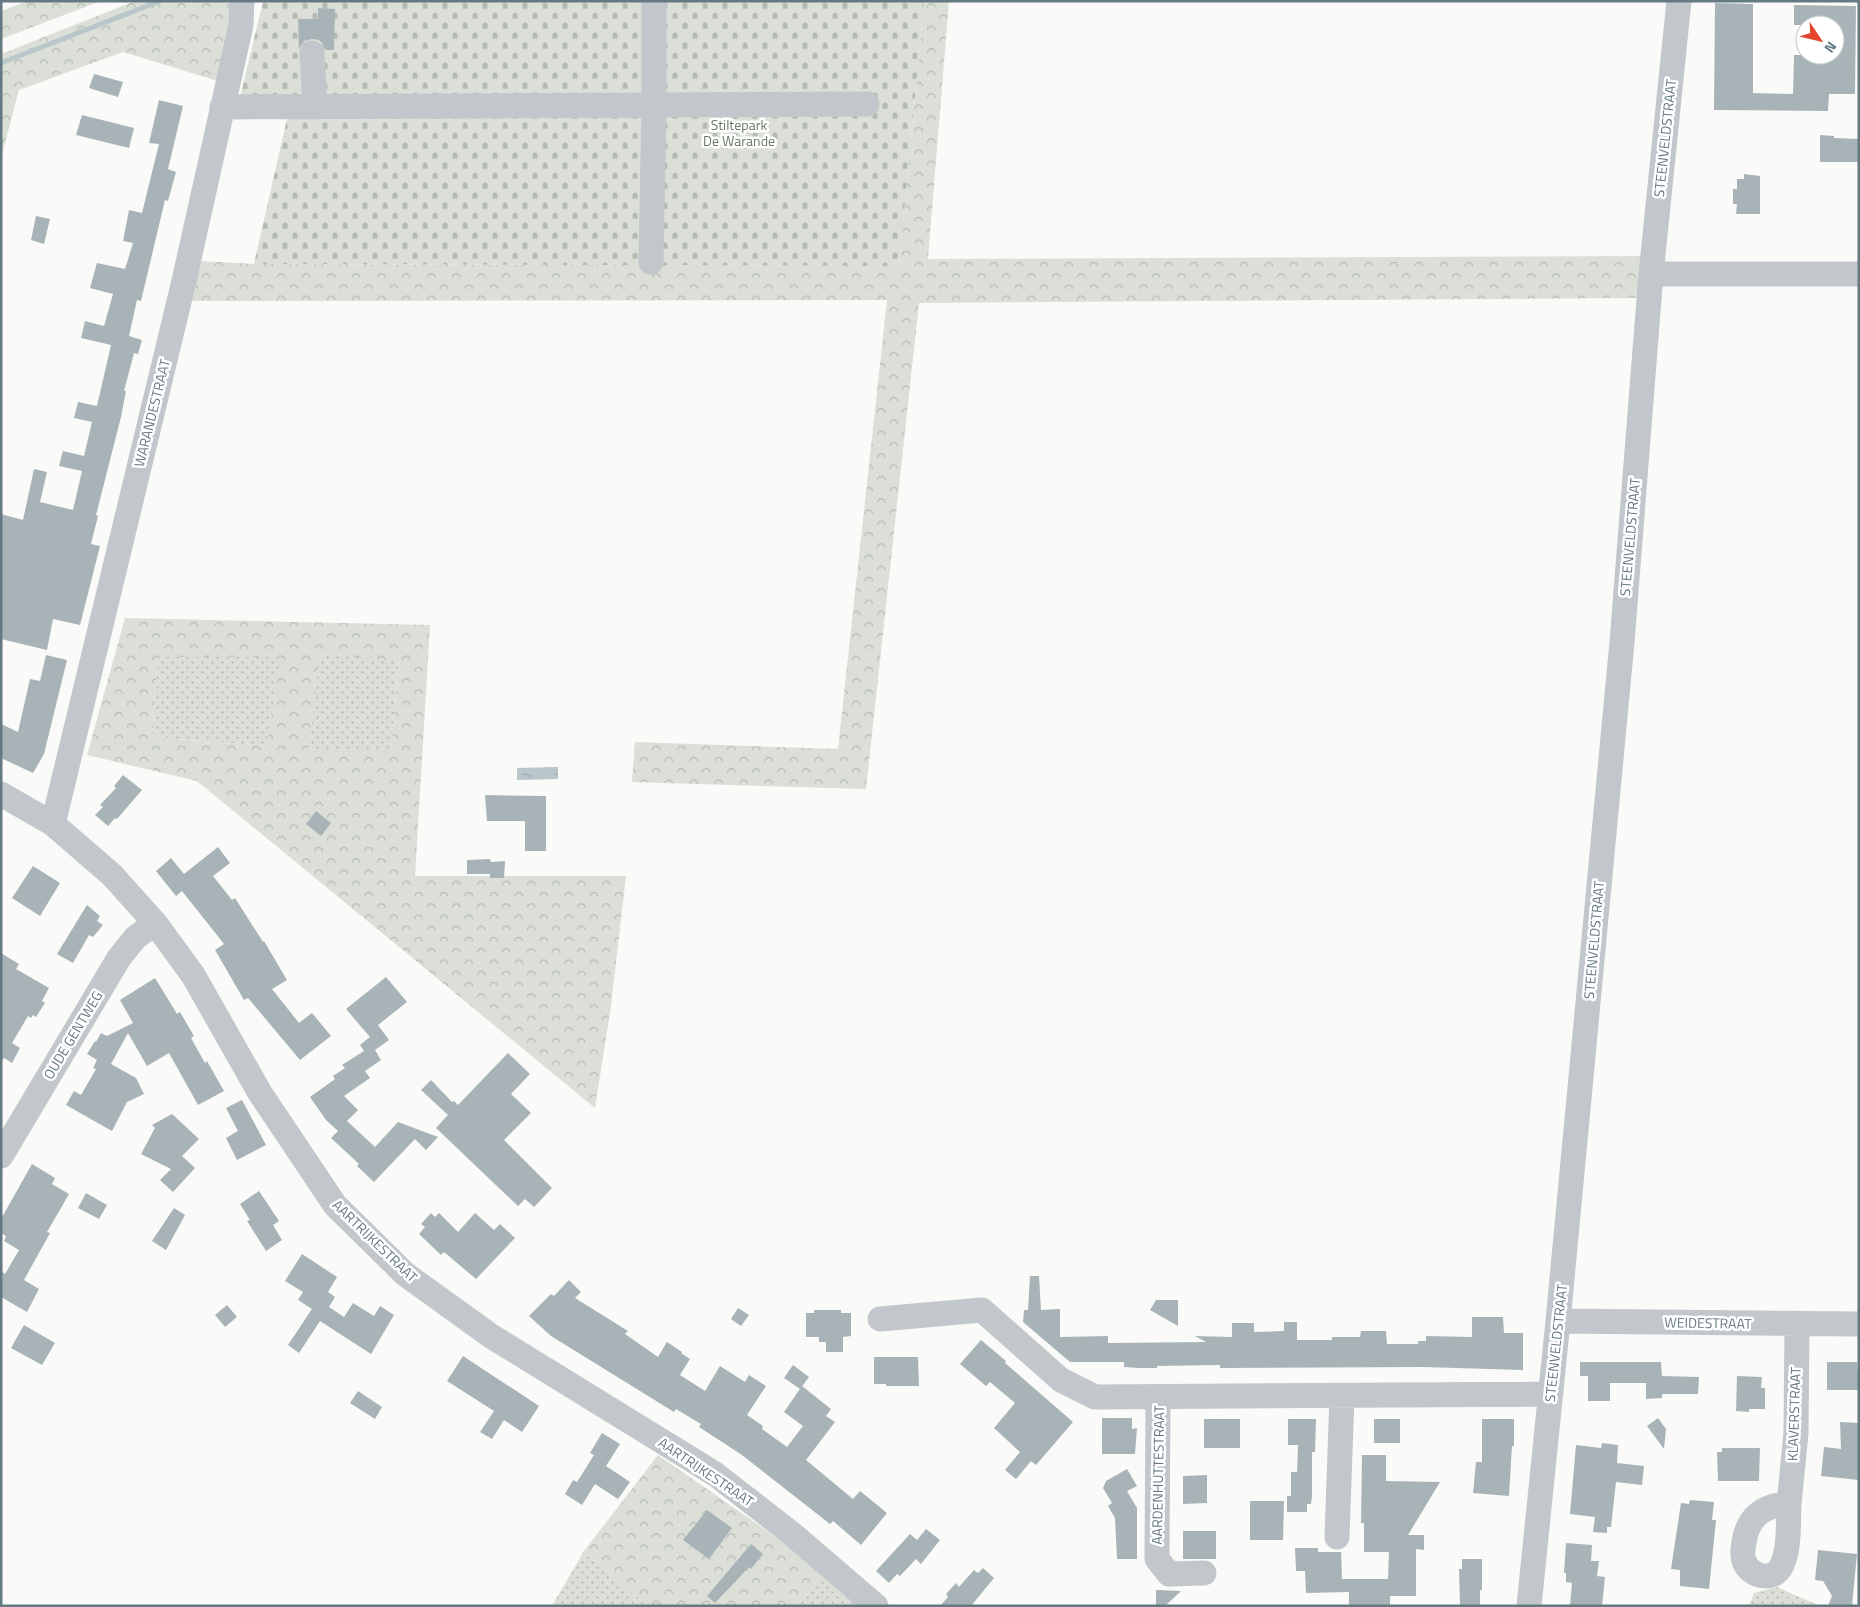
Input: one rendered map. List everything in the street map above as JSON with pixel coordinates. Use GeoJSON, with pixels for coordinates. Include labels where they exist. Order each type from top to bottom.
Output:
{"type":"FeatureCollection","features":[{"type":"Feature","properties":{"kind":"street","name":"WARANDESTRAAT"},"geometry":{"type":"LineString","coordinates":[[53,824],[184,281],[241,24],[242,1]]}},
{"type":"Feature","properties":{"kind":"street"},"geometry":{"type":"LineString","coordinates":[[651,262],[654,1]]}},
{"type":"Feature","properties":{"kind":"street","name":"STEENVELDSTRAAT"},"geometry":{"type":"LineString","coordinates":[[1529,1606],[1551,1394],[1621,652],[1651,274],[1679,1]]}},
{"type":"Feature","properties":{"kind":"street"},"geometry":{"type":"LineString","coordinates":[[312,53],[315,107]]}},
{"type":"Feature","properties":{"kind":"street"},"geometry":{"type":"LineString","coordinates":[[222,107],[867,104]]}},
{"type":"Feature","properties":{"kind":"street"},"geometry":{"type":"LineString","coordinates":[[1651,274],[1859,274]]}},
{"type":"Feature","properties":{"kind":"street","name":"AARTRIJKESTRAAT"},"geometry":{"type":"LineString","coordinates":[[1,794],[53,824],[112,875],[155,923],[193,975],[260,1093],[335,1205],[405,1274],[491,1336],[715,1474],[791,1533],[876,1606]]}},
{"type":"Feature","properties":{"kind":"street","name":"OUDE GENTWEG"},"geometry":{"type":"LineString","coordinates":[[1,1156],[119,958],[135,938],[155,923]]}},
{"type":"Feature","properties":{"kind":"street","name":"AARDENHUTTESTRAAT"},"geometry":{"type":"LineString","coordinates":[[880,1319],[982,1310],[1061,1380],[1095,1397],[1551,1394]]}},
{"type":"Feature","properties":{"kind":"street","name":"WEIDESTRAAT"},"geometry":{"type":"LineString","coordinates":[[1558,1321],[1859,1324]]}},
{"type":"Feature","properties":{"kind":"street","name":"KLAVERSTRAAT"},"geometry":{"type":"LineString","coordinates":[[1789,1504],[1796,1433],[1797,1324]]}},
{"type":"Feature","properties":{"kind":"street"},"geometry":{"type":"LineString","coordinates":[[1337,1537],[1342,1396]]}},
{"type":"Feature","properties":{"kind":"street","name":"AARDENHUTTESTRAAT"},"geometry":{"type":"LineString","coordinates":[[1158,1397],[1157,1559],[1169,1574],[1204,1573]]}},
{"type":"Feature","properties":{"kind":"green space"},"geometry":{"type":"Polygon","coordinates":[[[28,1],[101,1],[1,39],[1,11],[28,1]]]}},
{"type":"Feature","properties":{"kind":"green space"},"geometry":{"type":"Polygon","coordinates":[[[135,1],[235,1],[221,82],[123,52],[19,90],[1,158],[1,54],[135,1]]]}},
{"type":"Feature","properties":{"kind":"green space","name":"Stiltepark De Warande"},"geometry":{"type":"Polygon","coordinates":[[[263,1],[924,1],[899,266],[254,264],[291,101],[239,102],[263,1]]]}},
{"type":"Feature","properties":{"kind":"green space"},"geometry":{"type":"Polygon","coordinates":[[[924,1],[949,1],[928,259],[1643,256],[1641,298],[919,303],[866,789],[632,782],[635,742],[838,749],[887,300],[192,301],[200,261],[254,264],[899,266],[924,1]]]}},
{"type":"Feature","properties":{"kind":"green space"},"geometry":{"type":"Polygon","coordinates":[[[125,618],[430,625],[415,876],[626,876],[611,1006],[595,1108],[197,781],[87,755],[125,618]],[[320,654],[309,750],[391,750],[399,661],[320,654]],[[158,657],[152,737],[267,746],[280,657],[158,657]]]}},
{"type":"Feature","properties":{"kind":"green space"},"geometry":{"type":"Polygon","coordinates":[[[319,654],[399,660],[391,750],[309,750],[319,654]]]}},
{"type":"Feature","properties":{"kind":"green space"},"geometry":{"type":"Polygon","coordinates":[[[158,657],[281,657],[267,746],[152,737],[158,657]]]}},
{"type":"Feature","properties":{"kind":"green space"},"geometry":{"type":"Polygon","coordinates":[[[658,1455],[825,1571],[798,1606],[648,1606],[584,1551],[658,1455]]]}},
{"type":"Feature","properties":{"kind":"green space"},"geometry":{"type":"Polygon","coordinates":[[[584,1551],[648,1606],[552,1606],[584,1551]]]}},
{"type":"Feature","properties":{"kind":"green space"},"geometry":{"type":"Polygon","coordinates":[[[825,1571],[862,1606],[798,1606],[825,1571]]]}},
{"type":"Feature","properties":{"kind":"green space"},"geometry":{"type":"Polygon","coordinates":[[[1777,1587],[1820,1606],[1749,1606],[1754,1593],[1777,1587]]]}},
{"type":"Feature","properties":{"kind":"water"},"geometry":{"type":"Polygon","coordinates":[[[558,767],[558,779],[517,780],[517,768],[558,767]]]}},
{"type":"Feature","properties":{"kind":"building"},"geometry":{"type":"Polygon","coordinates":[[[1715,3],[1753,4],[1753,93],[1793,94],[1794,55],[1795,65],[1845,65],[1845,15],[1795,15],[1794,25],[1794,5],[1856,6],[1855,94],[1829,94],[1828,111],[1714,110],[1715,3]]]}},
{"type":"Feature","properties":{"kind":"building"},"geometry":{"type":"Polygon","coordinates":[[[318,8],[335,9],[334,50],[326,50],[319,40],[312,39],[304,41],[299,49],[298,19],[318,19],[318,8]]]}},
{"type":"Feature","properties":{"kind":"building"},"geometry":{"type":"Polygon","coordinates":[[[94,74],[123,82],[118,97],[89,88],[94,74]]]}},
{"type":"Feature","properties":{"kind":"building"},"geometry":{"type":"Polygon","coordinates":[[[159,100],[183,106],[168,169],[176,172],[168,201],[165,200],[141,301],[137,300],[129,336],[142,340],[138,354],[134,353],[124,391],[126,391],[121,417],[96,515],[98,516],[91,544],[100,546],[80,625],[53,619],[47,650],[1,639],[1,514],[23,520],[34,469],[47,472],[40,502],[73,510],[82,471],[59,466],[63,451],[84,456],[92,422],[74,418],[78,402],[97,406],[111,345],[81,338],[85,321],[104,326],[113,294],[90,288],[97,263],[125,269],[133,243],[123,241],[129,210],[142,213],[159,144],[149,143],[159,100]]]}},
{"type":"Feature","properties":{"kind":"building"},"geometry":{"type":"Polygon","coordinates":[[[82,115],[134,128],[129,148],[76,135],[82,115]]]}},
{"type":"Feature","properties":{"kind":"building"},"geometry":{"type":"Polygon","coordinates":[[[1820,135],[1834,136],[1834,138],[1859,139],[1859,162],[1820,162],[1820,135]]]}},
{"type":"Feature","properties":{"kind":"building"},"geometry":{"type":"Polygon","coordinates":[[[1744,174],[1760,176],[1760,214],[1736,214],[1737,204],[1733,204],[1733,189],[1737,189],[1737,179],[1744,179],[1744,174]]]}},
{"type":"Feature","properties":{"kind":"building"},"geometry":{"type":"Polygon","coordinates":[[[36,216],[50,219],[44,244],[31,240],[36,216]]]}},
{"type":"Feature","properties":{"kind":"building"},"geometry":{"type":"Polygon","coordinates":[[[46,655],[67,660],[44,754],[33,773],[1,758],[1,724],[18,732],[30,679],[40,681],[46,655]]]}},
{"type":"Feature","properties":{"kind":"building"},"geometry":{"type":"Polygon","coordinates":[[[123,775],[142,790],[117,819],[115,818],[108,826],[95,815],[103,807],[100,805],[116,788],[114,786],[123,775]]]}},
{"type":"Feature","properties":{"kind":"building"},"geometry":{"type":"Polygon","coordinates":[[[485,795],[546,796],[546,851],[525,851],[525,821],[487,821],[485,795]]]}},
{"type":"Feature","properties":{"kind":"building"},"geometry":{"type":"Polygon","coordinates":[[[316,811],[331,823],[321,836],[306,824],[316,811]]]}},
{"type":"Feature","properties":{"kind":"building"},"geometry":{"type":"Polygon","coordinates":[[[218,847],[230,863],[213,876],[232,900],[235,898],[287,980],[272,989],[299,1023],[312,1013],[331,1036],[300,1060],[248,998],[244,1000],[215,950],[224,944],[182,891],[176,896],[156,871],[171,858],[184,874],[218,847]]]}},
{"type":"Feature","properties":{"kind":"building"},"geometry":{"type":"Polygon","coordinates":[[[490,859],[491,862],[505,861],[504,878],[490,878],[490,874],[467,874],[467,860],[490,859]]]}},
{"type":"Feature","properties":{"kind":"building"},"geometry":{"type":"Polygon","coordinates":[[[33,866],[60,883],[40,916],[12,898],[33,866]]]}},
{"type":"Feature","properties":{"kind":"building"},"geometry":{"type":"Polygon","coordinates":[[[87,905],[100,916],[97,921],[103,925],[93,937],[89,935],[73,963],[57,954],[87,905]]]}},
{"type":"Feature","properties":{"kind":"building"},"geometry":{"type":"Polygon","coordinates":[[[1,953],[19,964],[16,969],[49,988],[42,1001],[45,1003],[36,1017],[33,1015],[31,1018],[28,1016],[12,1043],[20,1048],[12,1063],[4,1058],[1,1062],[1,953]]]}},
{"type":"Feature","properties":{"kind":"building"},"geometry":{"type":"Polygon","coordinates":[[[386,977],[407,1002],[378,1025],[389,1040],[375,1050],[381,1060],[365,1071],[370,1078],[344,1096],[358,1110],[347,1121],[375,1147],[398,1122],[438,1137],[426,1150],[415,1139],[374,1182],[357,1166],[359,1164],[331,1138],[338,1131],[326,1120],[310,1097],[335,1079],[333,1076],[345,1068],[342,1065],[364,1051],[360,1045],[370,1037],[346,1009],[386,977]]]}},
{"type":"Feature","properties":{"kind":"building"},"geometry":{"type":"Polygon","coordinates":[[[155,978],[177,1014],[180,1012],[194,1036],[191,1038],[224,1091],[198,1105],[169,1053],[147,1066],[128,1033],[111,1064],[136,1078],[144,1094],[127,1102],[112,1131],[66,1105],[74,1091],[81,1095],[96,1069],[93,1068],[97,1060],[87,1054],[101,1033],[107,1036],[133,1023],[120,1000],[155,978]]]}},
{"type":"Feature","properties":{"kind":"building"},"geometry":{"type":"Polygon","coordinates":[[[508,1053],[530,1074],[511,1094],[531,1113],[504,1140],[552,1188],[534,1207],[525,1199],[518,1206],[436,1128],[448,1115],[421,1090],[431,1080],[452,1102],[454,1101],[458,1105],[508,1053]]]}},
{"type":"Feature","properties":{"kind":"building"},"geometry":{"type":"Polygon","coordinates":[[[242,1100],[266,1145],[237,1160],[226,1138],[238,1131],[226,1108],[242,1100]]]}},
{"type":"Feature","properties":{"kind":"building"},"geometry":{"type":"Polygon","coordinates":[[[172,1114],[199,1139],[182,1156],[195,1168],[173,1192],[160,1180],[171,1169],[141,1154],[155,1128],[152,1125],[172,1114]]]}},
{"type":"Feature","properties":{"kind":"building"},"geometry":{"type":"Polygon","coordinates":[[[32,1164],[55,1178],[52,1184],[69,1194],[47,1232],[50,1233],[24,1280],[39,1289],[27,1312],[1,1297],[1,1271],[5,1274],[19,1250],[4,1241],[6,1236],[1,1233],[1,1219],[32,1164]]]}},
{"type":"Feature","properties":{"kind":"building"},"geometry":{"type":"Polygon","coordinates":[[[259,1191],[279,1221],[273,1225],[282,1240],[266,1251],[247,1221],[250,1220],[240,1204],[259,1191]]]}},
{"type":"Feature","properties":{"kind":"building"},"geometry":{"type":"Polygon","coordinates":[[[86,1193],[107,1205],[99,1219],[78,1208],[86,1193]]]}},
{"type":"Feature","properties":{"kind":"building"},"geometry":{"type":"Polygon","coordinates":[[[174,1208],[185,1215],[166,1250],[152,1241],[174,1208]]]}},
{"type":"Feature","properties":{"kind":"building"},"geometry":{"type":"Polygon","coordinates":[[[431,1213],[435,1217],[439,1213],[458,1232],[475,1213],[494,1230],[500,1224],[515,1238],[476,1279],[444,1252],[441,1255],[419,1234],[425,1227],[421,1224],[431,1213]]]}},
{"type":"Feature","properties":{"kind":"building"},"geometry":{"type":"Polygon","coordinates":[[[302,1254],[337,1277],[328,1292],[335,1297],[329,1307],[344,1317],[353,1303],[374,1316],[380,1306],[394,1315],[371,1354],[320,1321],[299,1353],[288,1345],[312,1309],[298,1300],[303,1292],[285,1281],[302,1254]]]}},
{"type":"Feature","properties":{"kind":"building"},"geometry":{"type":"Polygon","coordinates":[[[1030,1276],[1039,1276],[1041,1310],[1060,1309],[1060,1337],[1108,1336],[1108,1343],[1206,1342],[1195,1336],[1232,1337],[1232,1323],[1254,1323],[1254,1332],[1284,1331],[1284,1322],[1297,1322],[1297,1340],[1332,1340],[1332,1337],[1360,1337],[1361,1331],[1386,1331],[1387,1344],[1418,1344],[1418,1341],[1426,1341],[1426,1336],[1472,1337],[1472,1317],[1503,1317],[1504,1333],[1523,1333],[1523,1370],[1423,1367],[1220,1368],[1220,1365],[1139,1368],[1124,1367],[1124,1362],[1070,1362],[1023,1322],[1024,1310],[1028,1310],[1030,1276]]]}},
{"type":"Feature","properties":{"kind":"building"},"geometry":{"type":"Polygon","coordinates":[[[569,1280],[581,1292],[575,1298],[628,1331],[625,1334],[658,1357],[667,1342],[682,1352],[690,1359],[680,1375],[705,1391],[720,1366],[745,1382],[749,1375],[766,1386],[747,1415],[763,1426],[762,1429],[787,1447],[803,1426],[784,1412],[802,1386],[831,1409],[826,1416],[835,1422],[806,1460],[853,1499],[860,1491],[887,1513],[861,1545],[833,1521],[830,1524],[742,1455],[699,1427],[701,1424],[676,1409],[674,1412],[551,1336],[529,1316],[551,1294],[554,1296],[569,1280]]]}},
{"type":"Feature","properties":{"kind":"building"},"geometry":{"type":"Polygon","coordinates":[[[1156,1300],[1178,1300],[1178,1326],[1150,1310],[1156,1300]]]}},
{"type":"Feature","properties":{"kind":"building"},"geometry":{"type":"Polygon","coordinates":[[[227,1305],[237,1317],[225,1327],[215,1315],[227,1305]]]}},
{"type":"Feature","properties":{"kind":"building"},"geometry":{"type":"Polygon","coordinates":[[[738,1308],[749,1315],[741,1326],[731,1319],[738,1308]]]}},
{"type":"Feature","properties":{"kind":"building"},"geometry":{"type":"Polygon","coordinates":[[[814,1310],[841,1310],[841,1313],[851,1313],[851,1336],[843,1337],[843,1352],[826,1352],[826,1342],[819,1342],[819,1337],[806,1337],[806,1313],[814,1313],[814,1310]]]}},
{"type":"Feature","properties":{"kind":"building"},"geometry":{"type":"Polygon","coordinates":[[[24,1325],[55,1343],[42,1365],[11,1348],[24,1325]]]}},
{"type":"Feature","properties":{"kind":"building"},"geometry":{"type":"Polygon","coordinates":[[[981,1340],[1073,1422],[1036,1465],[1031,1461],[1016,1479],[1005,1470],[1020,1452],[994,1428],[1015,1403],[990,1382],[986,1386],[960,1364],[981,1340]]]}},
{"type":"Feature","properties":{"kind":"building"},"geometry":{"type":"Polygon","coordinates":[[[463,1356],[539,1406],[522,1432],[504,1420],[492,1439],[480,1432],[494,1411],[447,1381],[463,1356]]]}},
{"type":"Feature","properties":{"kind":"building"},"geometry":{"type":"Polygon","coordinates":[[[874,1357],[918,1357],[919,1386],[874,1384],[874,1357]]]}},
{"type":"Feature","properties":{"kind":"building"},"geometry":{"type":"Polygon","coordinates":[[[1580,1362],[1661,1362],[1662,1376],[1699,1377],[1698,1394],[1662,1394],[1662,1398],[1646,1399],[1646,1383],[1610,1383],[1610,1401],[1588,1401],[1588,1376],[1580,1376],[1580,1362]]]}},
{"type":"Feature","properties":{"kind":"building"},"geometry":{"type":"Polygon","coordinates":[[[1827,1362],[1857,1362],[1859,1390],[1827,1390],[1827,1362]]]}},
{"type":"Feature","properties":{"kind":"building"},"geometry":{"type":"Polygon","coordinates":[[[793,1365],[809,1377],[800,1389],[784,1378],[793,1365]]]}},
{"type":"Feature","properties":{"kind":"building"},"geometry":{"type":"Polygon","coordinates":[[[1737,1376],[1762,1377],[1761,1388],[1765,1388],[1765,1409],[1749,1409],[1749,1412],[1736,1411],[1737,1376]]]}},
{"type":"Feature","properties":{"kind":"building"},"geometry":{"type":"Polygon","coordinates":[[[358,1391],[382,1407],[375,1419],[350,1403],[358,1391]]]}},
{"type":"Feature","properties":{"kind":"building"},"geometry":{"type":"Polygon","coordinates":[[[1102,1418],[1132,1418],[1132,1429],[1137,1428],[1135,1454],[1102,1454],[1102,1418]]]}},
{"type":"Feature","properties":{"kind":"building"},"geometry":{"type":"Polygon","coordinates":[[[1658,1418],[1666,1429],[1664,1449],[1647,1426],[1658,1418]]]}},
{"type":"Feature","properties":{"kind":"building"},"geometry":{"type":"Polygon","coordinates":[[[1204,1419],[1240,1419],[1240,1448],[1204,1448],[1204,1419]]]}},
{"type":"Feature","properties":{"kind":"building"},"geometry":{"type":"Polygon","coordinates":[[[1288,1419],[1316,1419],[1315,1452],[1312,1452],[1312,1496],[1311,1504],[1307,1504],[1307,1512],[1287,1512],[1287,1496],[1291,1496],[1291,1472],[1297,1472],[1298,1445],[1288,1445],[1288,1419]]]}},
{"type":"Feature","properties":{"kind":"building"},"geometry":{"type":"Polygon","coordinates":[[[1374,1419],[1400,1419],[1400,1443],[1374,1443],[1374,1419]]]}},
{"type":"Feature","properties":{"kind":"building"},"geometry":{"type":"Polygon","coordinates":[[[1482,1419],[1514,1419],[1514,1446],[1512,1446],[1509,1496],[1473,1493],[1476,1462],[1482,1462],[1482,1419]]]}},
{"type":"Feature","properties":{"kind":"building"},"geometry":{"type":"Polygon","coordinates":[[[1840,1422],[1859,1423],[1859,1480],[1821,1476],[1824,1447],[1841,1449],[1840,1422]]]}},
{"type":"Feature","properties":{"kind":"building"},"geometry":{"type":"Polygon","coordinates":[[[602,1433],[620,1444],[606,1466],[630,1482],[618,1499],[595,1484],[582,1505],[565,1494],[573,1480],[577,1482],[594,1455],[590,1453],[602,1433]]]}},
{"type":"Feature","properties":{"kind":"building"},"geometry":{"type":"Polygon","coordinates":[[[1602,1443],[1618,1445],[1617,1463],[1644,1466],[1642,1485],[1616,1482],[1611,1527],[1607,1527],[1607,1533],[1593,1532],[1595,1517],[1570,1514],[1576,1445],[1601,1448],[1602,1443]]]}},
{"type":"Feature","properties":{"kind":"building"},"geometry":{"type":"Polygon","coordinates":[[[1722,1448],[1760,1448],[1759,1481],[1718,1481],[1717,1452],[1722,1452],[1722,1448]]]}},
{"type":"Feature","properties":{"kind":"building"},"geometry":{"type":"Polygon","coordinates":[[[1362,1455],[1386,1455],[1386,1481],[1440,1482],[1408,1535],[1424,1535],[1424,1550],[1416,1549],[1416,1596],[1390,1596],[1390,1605],[1349,1606],[1349,1592],[1306,1593],[1305,1571],[1296,1571],[1295,1548],[1318,1548],[1318,1552],[1341,1552],[1342,1579],[1388,1579],[1389,1552],[1364,1552],[1364,1523],[1361,1523],[1362,1455]]]}},
{"type":"Feature","properties":{"kind":"building"},"geometry":{"type":"Polygon","coordinates":[[[1127,1469],[1137,1486],[1127,1491],[1137,1508],[1137,1559],[1117,1559],[1115,1518],[1108,1506],[1112,1503],[1103,1488],[1106,1481],[1127,1469]]]}},
{"type":"Feature","properties":{"kind":"building"},"geometry":{"type":"Polygon","coordinates":[[[1207,1475],[1207,1503],[1183,1504],[1183,1476],[1207,1475]]]}},
{"type":"Feature","properties":{"kind":"building"},"geometry":{"type":"Polygon","coordinates":[[[1690,1500],[1714,1502],[1712,1520],[1716,1520],[1709,1589],[1680,1586],[1680,1570],[1671,1569],[1681,1503],[1689,1504],[1690,1500]]]}},
{"type":"Feature","properties":{"kind":"building"},"geometry":{"type":"Polygon","coordinates":[[[1250,1501],[1284,1501],[1283,1540],[1250,1540],[1250,1501]]]}},
{"type":"Feature","properties":{"kind":"building"},"geometry":{"type":"Polygon","coordinates":[[[707,1510],[732,1528],[709,1559],[683,1540],[707,1510]]]}},
{"type":"Feature","properties":{"kind":"building"},"geometry":{"type":"Polygon","coordinates":[[[926,1529],[940,1540],[921,1564],[916,1559],[900,1576],[897,1574],[889,1583],[876,1571],[910,1534],[917,1540],[926,1529]]]}},
{"type":"Feature","properties":{"kind":"building"},"geometry":{"type":"Polygon","coordinates":[[[1183,1531],[1216,1531],[1216,1559],[1183,1559],[1183,1531]]]}},
{"type":"Feature","properties":{"kind":"building"},"geometry":{"type":"Polygon","coordinates":[[[1566,1543],[1592,1545],[1591,1561],[1599,1561],[1597,1576],[1605,1577],[1602,1606],[1570,1606],[1572,1583],[1566,1582],[1566,1573],[1564,1573],[1566,1543]]]}},
{"type":"Feature","properties":{"kind":"building"},"geometry":{"type":"Polygon","coordinates":[[[751,1544],[763,1554],[751,1569],[749,1567],[715,1603],[707,1596],[751,1544]]]}},
{"type":"Feature","properties":{"kind":"building"},"geometry":{"type":"Polygon","coordinates":[[[1818,1550],[1857,1554],[1852,1606],[1828,1606],[1832,1596],[1823,1581],[1815,1580],[1818,1550]]]}},
{"type":"Feature","properties":{"kind":"building"},"geometry":{"type":"Polygon","coordinates":[[[1462,1559],[1482,1559],[1480,1605],[1460,1605],[1459,1569],[1462,1569],[1462,1559]]]}},
{"type":"Feature","properties":{"kind":"building"},"geometry":{"type":"Polygon","coordinates":[[[983,1568],[994,1578],[971,1606],[940,1606],[948,1597],[946,1594],[956,1583],[959,1587],[974,1570],[978,1573],[983,1568]]]}},
{"type":"Feature","properties":{"kind":"building"},"geometry":{"type":"Polygon","coordinates":[[[1156,1590],[1181,1591],[1165,1606],[1156,1606],[1156,1590]]]}},
{"type":"Feature","properties":{"kind":"waterway"},"geometry":{"type":"LineString","coordinates":[[1,63],[160,1]]}}]}
